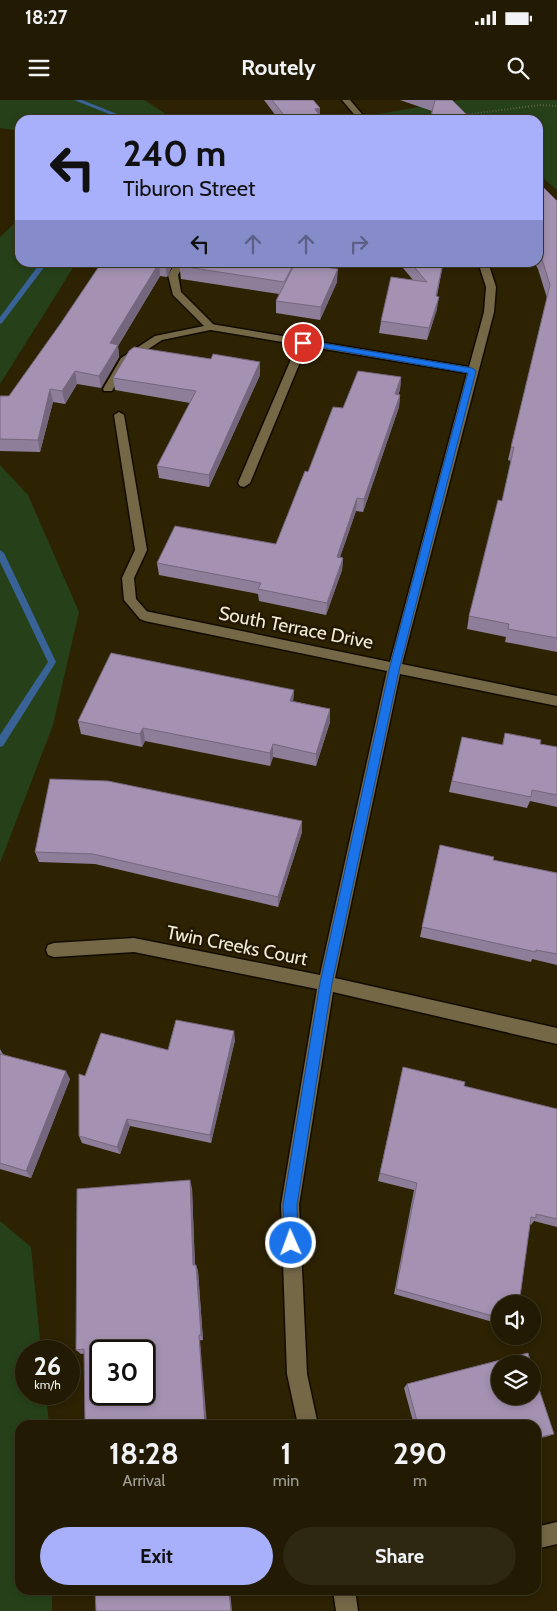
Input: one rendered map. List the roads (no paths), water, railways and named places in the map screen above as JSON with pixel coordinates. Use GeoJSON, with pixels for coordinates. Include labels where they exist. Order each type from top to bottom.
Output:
{"type":"FeatureCollection","features":[{"type":"Feature","properties":{"kind":"street"},"geometry":{"type":"LineString","coordinates":[[346,100],[360,115]]}},
{"type":"Feature","properties":{"kind":"street"},"geometry":{"type":"LineString","coordinates":[[178,267],[173,275],[176,293],[210,327]]}},
{"type":"Feature","properties":{"kind":"street"},"geometry":{"type":"LineString","coordinates":[[307,1420],[297,1374],[290,1205],[326,983],[395,666],[489,312],[491,287],[485,267]]}},
{"type":"Feature","properties":{"kind":"street"},"geometry":{"type":"LineString","coordinates":[[108,389],[125,360],[159,338],[210,327],[472,371]]}},
{"type":"Feature","properties":{"kind":"street"},"geometry":{"type":"LineString","coordinates":[[244,483],[303,343]]}},
{"type":"Feature","properties":{"kind":"street","name":"South Terrace Drive"},"geometry":{"type":"LineString","coordinates":[[119,415],[141,550],[128,578],[130,600],[145,616],[395,666],[557,701]]}},
{"type":"Feature","properties":{"kind":"street","name":"Twin Creeks Court"},"geometry":{"type":"LineString","coordinates":[[54,950],[134,945],[326,983],[557,1036]]}},
{"type":"Feature","properties":{"kind":"street"},"geometry":{"type":"LineString","coordinates":[[541,1537],[557,1533]]}},
{"type":"Feature","properties":{"kind":"street"},"geometry":{"type":"LineString","coordinates":[[345,1595],[347,1611]]}},
{"type":"Feature","properties":{"kind":"waterway"},"geometry":{"type":"LineString","coordinates":[[77,100],[116,115]]}},
{"type":"Feature","properties":{"kind":"waterway"},"geometry":{"type":"LineString","coordinates":[[0,322],[41,267]]}},
{"type":"Feature","properties":{"kind":"waterway"},"geometry":{"type":"LineString","coordinates":[[0,553],[52,662],[0,743]]}}]}
